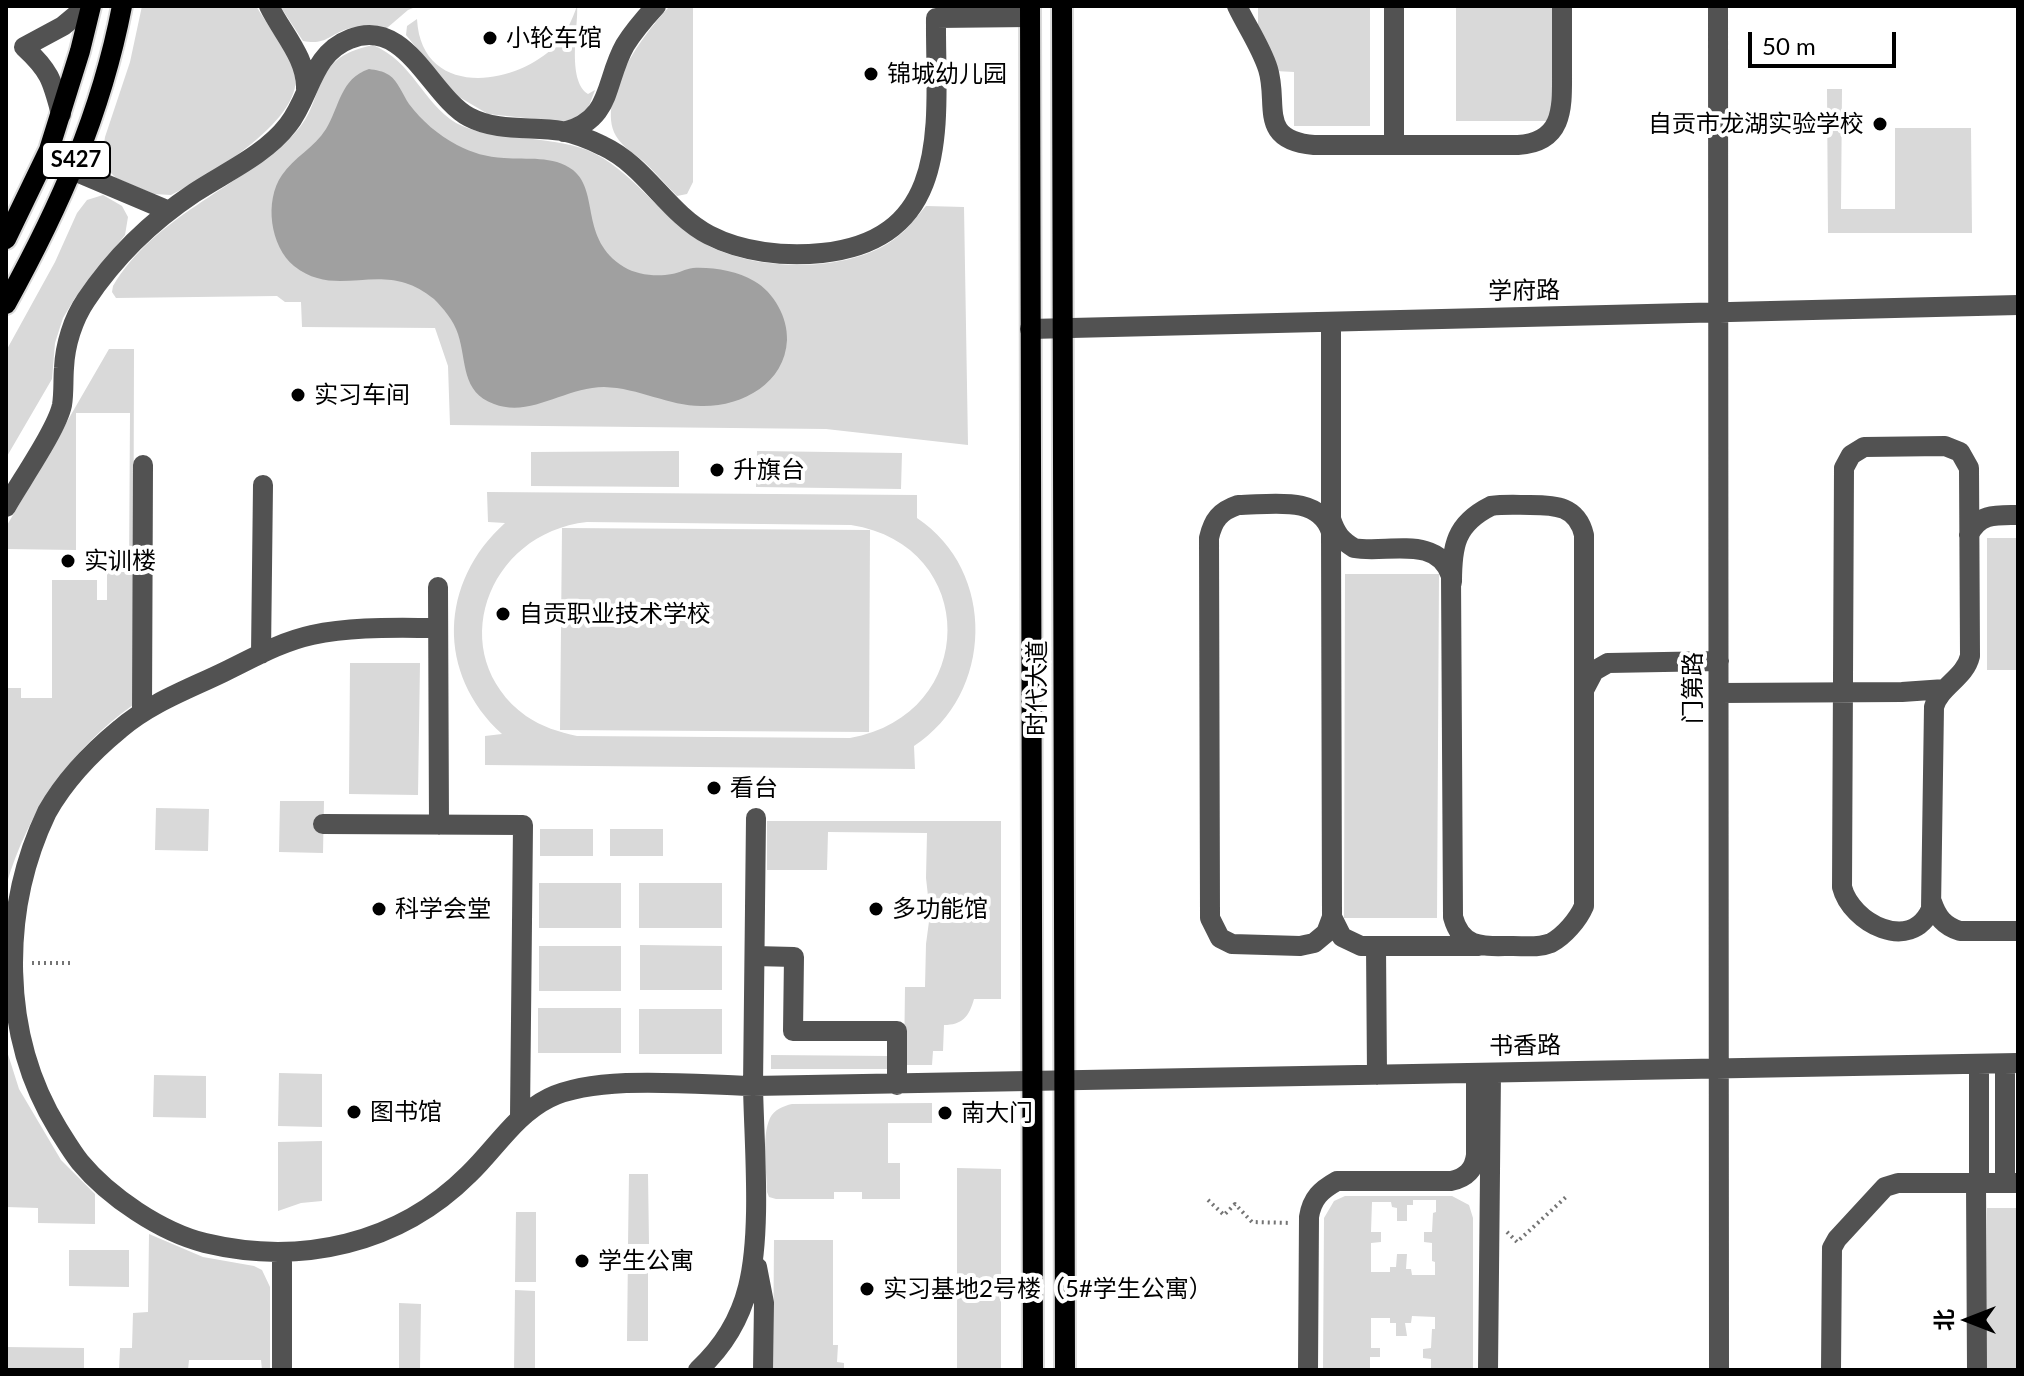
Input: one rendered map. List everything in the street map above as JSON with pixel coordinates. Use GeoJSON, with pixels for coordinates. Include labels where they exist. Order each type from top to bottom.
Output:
{"type":"FeatureCollection","features":[{"type":"Feature","properties":{"kind":"main road","name":"S427"},"geometry":{"type":"LineString","coordinates":[[6,239],[49,150],[89,6]]}},
{"type":"Feature","properties":{"kind":"main road","name":"S427"},"geometry":{"type":"LineString","coordinates":[[6,304],[48,229],[90,127],[122,6]]}},
{"type":"Feature","properties":{"kind":"main road","name":"时代大道"},"geometry":{"type":"LineString","coordinates":[[1062,6],[1065,1370]]}},
{"type":"Feature","properties":{"kind":"main road","name":"时代大道"},"geometry":{"type":"LineString","coordinates":[[1030,11],[1033,1370]]}},
{"type":"Feature","properties":{"kind":"street"},"geometry":{"type":"LineString","coordinates":[[15,46],[63,26],[89,6]]}},
{"type":"Feature","properties":{"kind":"street"},"geometry":{"type":"LineString","coordinates":[[269,6],[302,61],[307,73],[306,89]]}},
{"type":"Feature","properties":{"kind":"street"},"geometry":{"type":"LineString","coordinates":[[607,148],[598,127],[597,115],[625,46],[656,6]]}},
{"type":"Feature","properties":{"kind":"street"},"geometry":{"type":"LineString","coordinates":[[1237,6],[1267,66],[1272,116],[1283,134],[1302,144],[1314,145],[1518,145],[1544,138],[1557,124],[1562,104],[1562,6]]}},
{"type":"Feature","properties":{"kind":"street"},"geometry":{"type":"LineString","coordinates":[[1394,6],[1394,145]]}},
{"type":"Feature","properties":{"kind":"street","name":"门第路"},"geometry":{"type":"LineString","coordinates":[[1718,6],[1719,1370]]}},
{"type":"Feature","properties":{"kind":"street"},"geometry":{"type":"LineString","coordinates":[[6,507],[62,405],[69,335],[84,302],[144,231],[275,138],[288,125],[321,60],[349,39],[364,35],[381,37],[399,46],[454,106],[469,117],[487,124],[564,132],[607,148],[631,164],[684,218],[705,233],[752,250],[811,254],[863,246],[889,230],[908,212],[920,194],[931,167],[935,140],[936,18],[1030,11]]}},
{"type":"Feature","properties":{"kind":"street"},"geometry":{"type":"LineString","coordinates":[[287,39],[307,52],[320,53],[335,48]]}},
{"type":"Feature","properties":{"kind":"street"},"geometry":{"type":"LineString","coordinates":[[15,46],[44,65],[61,114]]}},
{"type":"Feature","properties":{"kind":"street"},"geometry":{"type":"LineString","coordinates":[[564,132],[578,128],[597,115]]}},
{"type":"Feature","properties":{"kind":"street"},"geometry":{"type":"LineString","coordinates":[[72,170],[169,211]]}},
{"type":"Feature","properties":{"kind":"street","name":"学府路"},"geometry":{"type":"LineString","coordinates":[[1030,329],[2018,305]]}},
{"type":"Feature","properties":{"kind":"street"},"geometry":{"type":"LineString","coordinates":[[1300,946],[1314,943],[1326,933],[1332,917],[1331,322]]}},
{"type":"Feature","properties":{"kind":"street"},"geometry":{"type":"LineString","coordinates":[[1945,446],[1955,449],[1969,468],[1969,493],[1970,656],[1965,669],[1935,701],[1933,715],[1932,902],[1929,914],[1918,926],[1907,931],[1886,931],[1874,926],[1845,895],[1842,887],[1844,468],[1857,450],[1945,446]]}},
{"type":"Feature","properties":{"kind":"street"},"geometry":{"type":"LineString","coordinates":[[142,713],[143,465]]}},
{"type":"Feature","properties":{"kind":"street"},"geometry":{"type":"LineString","coordinates":[[261,654],[263,485]]}},
{"type":"Feature","properties":{"kind":"street"},"geometry":{"type":"LineString","coordinates":[[1969,493],[1974,506],[1991,515]]}},
{"type":"Feature","properties":{"kind":"street"},"geometry":{"type":"LineString","coordinates":[[1331,519],[1305,506],[1233,507],[1214,521],[1209,538],[1210,918],[1220,938],[1232,944],[1300,946],[1549,943],[1567,929],[1584,906],[1584,535],[1581,523],[1567,509],[1554,505],[1491,506],[1444,547],[1425,550],[1361,549],[1349,553],[1340,561],[1332,584]]}},
{"type":"Feature","properties":{"kind":"street"},"geometry":{"type":"LineString","coordinates":[[1969,535],[1979,520],[1991,515],[2018,515]]}},
{"type":"Feature","properties":{"kind":"street"},"geometry":{"type":"LineString","coordinates":[[1331,519],[1341,539],[1361,549]]}},
{"type":"Feature","properties":{"kind":"street"},"geometry":{"type":"LineString","coordinates":[[1458,536],[1452,551],[1453,917],[1462,936],[1483,946]]}},
{"type":"Feature","properties":{"kind":"street"},"geometry":{"type":"LineString","coordinates":[[1425,550],[1446,563],[1452,582]]}},
{"type":"Feature","properties":{"kind":"street"},"geometry":{"type":"LineString","coordinates":[[438,587],[439,825]]}},
{"type":"Feature","properties":{"kind":"street","name":"书香路"},"geometry":{"type":"LineString","coordinates":[[438,628],[343,630],[311,635],[280,644],[142,713],[87,758],[47,811],[32,842],[12,904],[7,963],[13,1014],[29,1075],[43,1105],[80,1162],[133,1208],[180,1235],[252,1251],[282,1252],[344,1246],[425,1210],[464,1179],[520,1116],[546,1099],[567,1090],[596,1084],[897,1085],[2011,1064]]}},
{"type":"Feature","properties":{"kind":"street"},"geometry":{"type":"LineString","coordinates":[[1584,632],[1588,644],[1599,656],[1618,661]]}},
{"type":"Feature","properties":{"kind":"street"},"geometry":{"type":"LineString","coordinates":[[1584,690],[1594,671],[1608,663],[1719,661]]}},
{"type":"Feature","properties":{"kind":"street"},"geometry":{"type":"LineString","coordinates":[[1719,693],[1945,689]]}},
{"type":"Feature","properties":{"kind":"street"},"geometry":{"type":"LineString","coordinates":[[1911,692],[1925,700],[1933,715]]}},
{"type":"Feature","properties":{"kind":"street"},"geometry":{"type":"LineString","coordinates":[[698,1370],[734,1325],[749,1284],[753,1248],[756,818]]}},
{"type":"Feature","properties":{"kind":"street"},"geometry":{"type":"LineString","coordinates":[[323,824],[523,825],[520,1116]]}},
{"type":"Feature","properties":{"kind":"street"},"geometry":{"type":"LineString","coordinates":[[1932,902],[1938,918],[1953,929],[2018,931]]}},
{"type":"Feature","properties":{"kind":"street"},"geometry":{"type":"LineString","coordinates":[[1332,917],[1342,937],[1368,946]]}},
{"type":"Feature","properties":{"kind":"street"},"geometry":{"type":"LineString","coordinates":[[1422,946],[1440,938],[1453,917]]}},
{"type":"Feature","properties":{"kind":"street"},"geometry":{"type":"LineString","coordinates":[[1368,946],[1377,1075]]}},
{"type":"Feature","properties":{"kind":"street"},"geometry":{"type":"LineString","coordinates":[[755,956],[794,957],[793,1031],[897,1031],[897,1085]]}},
{"type":"Feature","properties":{"kind":"street"},"geometry":{"type":"LineString","coordinates":[[1977,1370],[1979,1064]]}},
{"type":"Feature","properties":{"kind":"street"},"geometry":{"type":"LineString","coordinates":[[1831,1370],[1831,1255],[1837,1239],[1885,1187],[1892,1184],[2011,1183],[2011,1064]]}},
{"type":"Feature","properties":{"kind":"street"},"geometry":{"type":"LineString","coordinates":[[1451,1181],[1467,1175],[1475,1162],[1483,1073]]}},
{"type":"Feature","properties":{"kind":"street"},"geometry":{"type":"LineString","coordinates":[[1483,1073],[1489,1213],[1488,1370]]}},
{"type":"Feature","properties":{"kind":"street"},"geometry":{"type":"LineString","coordinates":[[1308,1370],[1309,1223],[1314,1200],[1324,1188],[1337,1181],[1465,1182],[1479,1192],[1489,1213]]}},
{"type":"Feature","properties":{"kind":"street"},"geometry":{"type":"LineString","coordinates":[[753,1248],[764,1303],[763,1370]]}},
{"type":"Feature","properties":{"kind":"street"},"geometry":{"type":"LineString","coordinates":[[282,1252],[282,1370]]}},
{"type":"Feature","properties":{"kind":"path"},"geometry":{"type":"LineString","coordinates":[[7,963],[74,963]]}},
{"type":"Feature","properties":{"kind":"path"},"geometry":{"type":"LineString","coordinates":[[1489,1213],[1517,1242],[1566,1197]]}},
{"type":"Feature","properties":{"kind":"path"},"geometry":{"type":"LineString","coordinates":[[1208,1200],[1224,1215],[1235,1204],[1252,1222],[1309,1223]]}},
{"type":"Feature","properties":{"kind":"shaded area"},"geometry":{"type":"Polygon","coordinates":[[[142,6],[256,6],[294,70],[295,88],[286,107],[271,126],[230,160],[171,195],[154,194],[116,178],[105,167],[105,137],[130,62],[142,6]]]}},
{"type":"Feature","properties":{"kind":"shaded area"},"geometry":{"type":"Polygon","coordinates":[[[280,6],[418,6],[408,10],[387,28],[352,28],[322,41],[311,42],[303,41],[280,6]]]}},
{"type":"Feature","properties":{"kind":"shaded area"},"geometry":{"type":"Polygon","coordinates":[[[577,6],[577,77],[588,94],[595,90],[586,114],[563,122],[488,114],[454,94],[406,35],[407,26],[417,19],[422,45],[434,62],[452,73],[472,78],[495,76],[517,70],[556,45],[577,6]]]}},
{"type":"Feature","properties":{"kind":"shaded area"},"geometry":{"type":"Polygon","coordinates":[[[670,6],[714,6],[693,7],[693,182],[687,194],[677,196],[622,143],[611,121],[612,103],[626,66],[670,6]]]}},
{"type":"Feature","properties":{"kind":"shaded area"},"geometry":{"type":"Polygon","coordinates":[[[1258,6],[1370,6],[1370,126],[1294,126],[1294,72],[1275,71],[1258,34],[1258,6]]]}},
{"type":"Feature","properties":{"kind":"shaded area"},"geometry":{"type":"Polygon","coordinates":[[[1456,6],[1555,6],[1551,121],[1456,121],[1456,6]]]}},
{"type":"Feature","properties":{"kind":"shaded area"},"geometry":{"type":"Polygon","coordinates":[[[373,45],[398,62],[435,105],[456,123],[485,133],[555,142],[587,150],[618,169],[685,231],[721,251],[745,259],[800,265],[853,258],[897,237],[926,206],[964,207],[968,445],[826,429],[450,425],[448,366],[435,328],[302,327],[301,302],[285,302],[277,296],[116,298],[112,292],[113,286],[150,241],[196,205],[246,173],[292,136],[311,109],[327,71],[352,51],[373,45]]]}},
{"type":"Feature","properties":{"kind":"shaded area"},"geometry":{"type":"Polygon","coordinates":[[[369,69],[392,78],[425,122],[463,148],[492,157],[548,160],[573,170],[586,190],[601,243],[610,256],[624,267],[654,275],[693,268],[717,269],[740,275],[761,286],[778,306],[787,332],[784,356],[778,369],[758,390],[716,405],[689,405],[604,387],[590,388],[535,405],[508,407],[483,399],[470,384],[456,329],[434,299],[415,287],[397,281],[328,280],[311,276],[294,266],[279,247],[272,223],[276,186],[287,169],[326,129],[346,86],[369,69]]]}},
{"type":"Feature","properties":{"kind":"shaded area"},"geometry":{"type":"Polygon","coordinates":[[[1827,89],[1842,89],[1841,209],[1895,209],[1895,128],[1971,128],[1972,233],[1828,233],[1827,89]]]}},
{"type":"Feature","properties":{"kind":"shaded area"},"geometry":{"type":"Polygon","coordinates":[[[103,195],[122,206],[128,217],[125,235],[63,318],[55,343],[52,379],[6,458],[6,351],[55,262],[77,213],[87,200],[103,195]]]}},
{"type":"Feature","properties":{"kind":"shaded area"},"geometry":{"type":"Polygon","coordinates":[[[109,349],[134,349],[133,705],[90,742],[54,784],[26,832],[6,886],[6,688],[21,688],[21,698],[52,698],[52,580],[97,580],[97,600],[107,600],[107,572],[129,572],[130,413],[76,413],[76,550],[6,549],[6,527],[109,349]]]}},
{"type":"Feature","properties":{"kind":"shaded area"},"geometry":{"type":"Polygon","coordinates":[[[679,451],[679,487],[531,486],[531,452],[679,451]]]}},
{"type":"Feature","properties":{"kind":"shaded area"},"geometry":{"type":"Polygon","coordinates":[[[757,451],[902,453],[901,489],[756,487],[757,451]]]}},
{"type":"Feature","properties":{"kind":"shaded area"},"geometry":{"type":"Polygon","coordinates":[[[487,492],[917,495],[917,518],[943,541],[962,569],[972,600],[976,632],[971,665],[959,696],[940,723],[914,746],[915,769],[485,765],[485,736],[502,734],[480,710],[465,684],[457,656],[454,628],[458,600],[467,572],[483,547],[505,523],[488,522],[487,492]],[[587,522],[552,531],[523,548],[501,572],[488,600],[482,631],[486,662],[501,691],[526,716],[551,729],[577,736],[850,738],[893,723],[923,698],[941,666],[948,630],[942,595],[924,563],[893,539],[851,525],[587,522]]]}},
{"type":"Feature","properties":{"kind":"shaded area"},"geometry":{"type":"Polygon","coordinates":[[[562,528],[870,530],[869,732],[560,730],[562,528]]]}},
{"type":"Feature","properties":{"kind":"shaded area"},"geometry":{"type":"Polygon","coordinates":[[[1987,538],[2018,538],[2018,670],[1987,670],[1987,538]]]}},
{"type":"Feature","properties":{"kind":"shaded area"},"geometry":{"type":"Polygon","coordinates":[[[1345,574],[1439,574],[1437,918],[1344,918],[1345,574]]]}},
{"type":"Feature","properties":{"kind":"shaded area"},"geometry":{"type":"Polygon","coordinates":[[[350,663],[420,663],[418,795],[349,794],[350,663]]]}},
{"type":"Feature","properties":{"kind":"shaded area"},"geometry":{"type":"Polygon","coordinates":[[[280,801],[324,801],[323,853],[279,852],[280,801]]]}},
{"type":"Feature","properties":{"kind":"shaded area"},"geometry":{"type":"Polygon","coordinates":[[[156,808],[209,809],[208,851],[155,850],[156,808]]]}},
{"type":"Feature","properties":{"kind":"shaded area"},"geometry":{"type":"Polygon","coordinates":[[[767,821],[1001,821],[1001,999],[974,999],[964,1019],[944,1025],[943,1051],[933,1051],[932,1065],[904,1065],[905,987],[925,987],[930,914],[926,878],[927,833],[828,832],[827,870],[767,870],[767,821]]]}},
{"type":"Feature","properties":{"kind":"shaded area"},"geometry":{"type":"Polygon","coordinates":[[[540,829],[593,829],[593,856],[540,856],[540,829]]]}},
{"type":"Feature","properties":{"kind":"shaded area"},"geometry":{"type":"Polygon","coordinates":[[[610,829],[663,829],[663,856],[610,856],[610,829]]]}},
{"type":"Feature","properties":{"kind":"shaded area"},"geometry":{"type":"Polygon","coordinates":[[[539,883],[621,883],[621,928],[539,928],[539,883]]]}},
{"type":"Feature","properties":{"kind":"shaded area"},"geometry":{"type":"Polygon","coordinates":[[[639,883],[722,883],[722,928],[639,928],[639,883]]]}},
{"type":"Feature","properties":{"kind":"shaded area"},"geometry":{"type":"Polygon","coordinates":[[[640,945],[722,946],[722,990],[640,990],[640,945]]]}},
{"type":"Feature","properties":{"kind":"shaded area"},"geometry":{"type":"Polygon","coordinates":[[[539,946],[621,946],[621,991],[539,991],[539,946]]]}},
{"type":"Feature","properties":{"kind":"shaded area"},"geometry":{"type":"Polygon","coordinates":[[[538,1008],[621,1008],[621,1053],[538,1053],[538,1008]]]}},
{"type":"Feature","properties":{"kind":"shaded area"},"geometry":{"type":"Polygon","coordinates":[[[639,1009],[722,1009],[722,1054],[639,1054],[639,1009]]]}},
{"type":"Feature","properties":{"kind":"shaded area"},"geometry":{"type":"Polygon","coordinates":[[[6,1048],[19,1089],[61,1160],[95,1194],[95,1224],[38,1223],[38,1208],[6,1207],[6,1048]]]}},
{"type":"Feature","properties":{"kind":"shaded area"},"geometry":{"type":"Polygon","coordinates":[[[771,1055],[889,1056],[889,1069],[771,1069],[771,1055]]]}},
{"type":"Feature","properties":{"kind":"shaded area"},"geometry":{"type":"Polygon","coordinates":[[[279,1073],[322,1074],[322,1127],[278,1126],[279,1073]]]}},
{"type":"Feature","properties":{"kind":"shaded area"},"geometry":{"type":"Polygon","coordinates":[[[154,1075],[206,1076],[206,1118],[153,1117],[154,1075]]]}},
{"type":"Feature","properties":{"kind":"shaded area"},"geometry":{"type":"Polygon","coordinates":[[[932,1103],[932,1123],[888,1123],[888,1163],[900,1163],[900,1199],[862,1199],[862,1192],[834,1192],[834,1199],[769,1197],[765,1154],[767,1126],[779,1109],[792,1104],[932,1103]]]}},
{"type":"Feature","properties":{"kind":"shaded area"},"geometry":{"type":"Polygon","coordinates":[[[322,1141],[322,1201],[301,1203],[278,1211],[278,1142],[322,1141]]]}},
{"type":"Feature","properties":{"kind":"shaded area"},"geometry":{"type":"Polygon","coordinates":[[[957,1168],[1001,1169],[1001,1370],[957,1370],[957,1168]]]}},
{"type":"Feature","properties":{"kind":"shaded area"},"geometry":{"type":"Polygon","coordinates":[[[629,1174],[648,1174],[649,1244],[628,1244],[629,1174]]]}},
{"type":"Feature","properties":{"kind":"shaded area"},"geometry":{"type":"Polygon","coordinates":[[[1345,1196],[1452,1196],[1469,1205],[1473,1218],[1473,1370],[1431,1370],[1431,1359],[1423,1358],[1423,1349],[1431,1348],[1435,1317],[1412,1316],[1411,1323],[1405,1323],[1407,1336],[1396,1336],[1396,1323],[1390,1323],[1390,1318],[1371,1318],[1371,1348],[1380,1348],[1380,1357],[1370,1357],[1370,1370],[1323,1370],[1324,1218],[1334,1201],[1345,1196]],[[1413,1200],[1413,1205],[1407,1205],[1407,1221],[1397,1221],[1397,1208],[1392,1207],[1391,1202],[1372,1202],[1371,1232],[1381,1232],[1381,1242],[1371,1243],[1371,1272],[1390,1272],[1390,1267],[1396,1267],[1397,1254],[1407,1254],[1406,1269],[1411,1269],[1412,1275],[1435,1275],[1432,1243],[1424,1242],[1424,1232],[1432,1232],[1436,1200],[1413,1200]]]}},
{"type":"Feature","properties":{"kind":"shaded area"},"geometry":{"type":"Polygon","coordinates":[[[1987,1208],[2018,1208],[2018,1370],[1986,1370],[1987,1208]]]}},
{"type":"Feature","properties":{"kind":"shaded area"},"geometry":{"type":"Polygon","coordinates":[[[516,1212],[536,1212],[536,1282],[515,1282],[516,1212]]]}},
{"type":"Feature","properties":{"kind":"shaded area"},"geometry":{"type":"Polygon","coordinates":[[[149,1234],[203,1257],[262,1270],[270,1287],[270,1370],[262,1370],[261,1360],[189,1360],[188,1370],[119,1370],[120,1348],[132,1348],[133,1313],[148,1312],[149,1234]]]}},
{"type":"Feature","properties":{"kind":"shaded area"},"geometry":{"type":"Polygon","coordinates":[[[774,1240],[833,1240],[833,1345],[838,1345],[837,1362],[844,1363],[844,1370],[773,1370],[774,1240]]]}},
{"type":"Feature","properties":{"kind":"shaded area"},"geometry":{"type":"Polygon","coordinates":[[[69,1250],[129,1250],[129,1287],[69,1286],[69,1250]]]}},
{"type":"Feature","properties":{"kind":"shaded area"},"geometry":{"type":"Polygon","coordinates":[[[628,1252],[648,1253],[648,1341],[627,1341],[628,1252]]]}},
{"type":"Feature","properties":{"kind":"shaded area"},"geometry":{"type":"Polygon","coordinates":[[[515,1290],[535,1291],[535,1370],[514,1370],[515,1290]]]}},
{"type":"Feature","properties":{"kind":"shaded area"},"geometry":{"type":"Polygon","coordinates":[[[399,1303],[421,1304],[420,1370],[399,1370],[399,1303]]]}},
{"type":"Feature","properties":{"kind":"shaded area"},"geometry":{"type":"Polygon","coordinates":[[[6,1347],[84,1348],[84,1370],[6,1370],[6,1347]]]}},
{"type":"Feature","properties":{"kind":"place","name":"小轮车馆"},"geometry":{"type":"Point","coordinates":[490,38]}},
{"type":"Feature","properties":{"kind":"place","name":"锦城幼儿园"},"geometry":{"type":"Point","coordinates":[871,74]}},
{"type":"Feature","properties":{"kind":"place","name":"自贡市龙湖实验学校"},"geometry":{"type":"Point","coordinates":[1880,124]}},
{"type":"Feature","properties":{"kind":"place","name":"实习车间"},"geometry":{"type":"Point","coordinates":[298,395]}},
{"type":"Feature","properties":{"kind":"place","name":"升旗台"},"geometry":{"type":"Point","coordinates":[717,470]}},
{"type":"Feature","properties":{"kind":"place","name":"实训楼"},"geometry":{"type":"Point","coordinates":[68,561]}},
{"type":"Feature","properties":{"kind":"place","name":"自贡职业技术学校"},"geometry":{"type":"Point","coordinates":[503,614]}},
{"type":"Feature","properties":{"kind":"place","name":"看台"},"geometry":{"type":"Point","coordinates":[714,788]}},
{"type":"Feature","properties":{"kind":"place","name":"科学会堂"},"geometry":{"type":"Point","coordinates":[379,909]}},
{"type":"Feature","properties":{"kind":"place","name":"多功能馆"},"geometry":{"type":"Point","coordinates":[876,909]}},
{"type":"Feature","properties":{"kind":"place","name":"图书馆"},"geometry":{"type":"Point","coordinates":[354,1112]}},
{"type":"Feature","properties":{"kind":"place","name":"南大门"},"geometry":{"type":"Point","coordinates":[945,1113]}},
{"type":"Feature","properties":{"kind":"place","name":"学生公寓"},"geometry":{"type":"Point","coordinates":[582,1261]}},
{"type":"Feature","properties":{"kind":"place","name":"实习基地2号楼（5#学生公寓）"},"geometry":{"type":"Point","coordinates":[867,1289]}}]}
